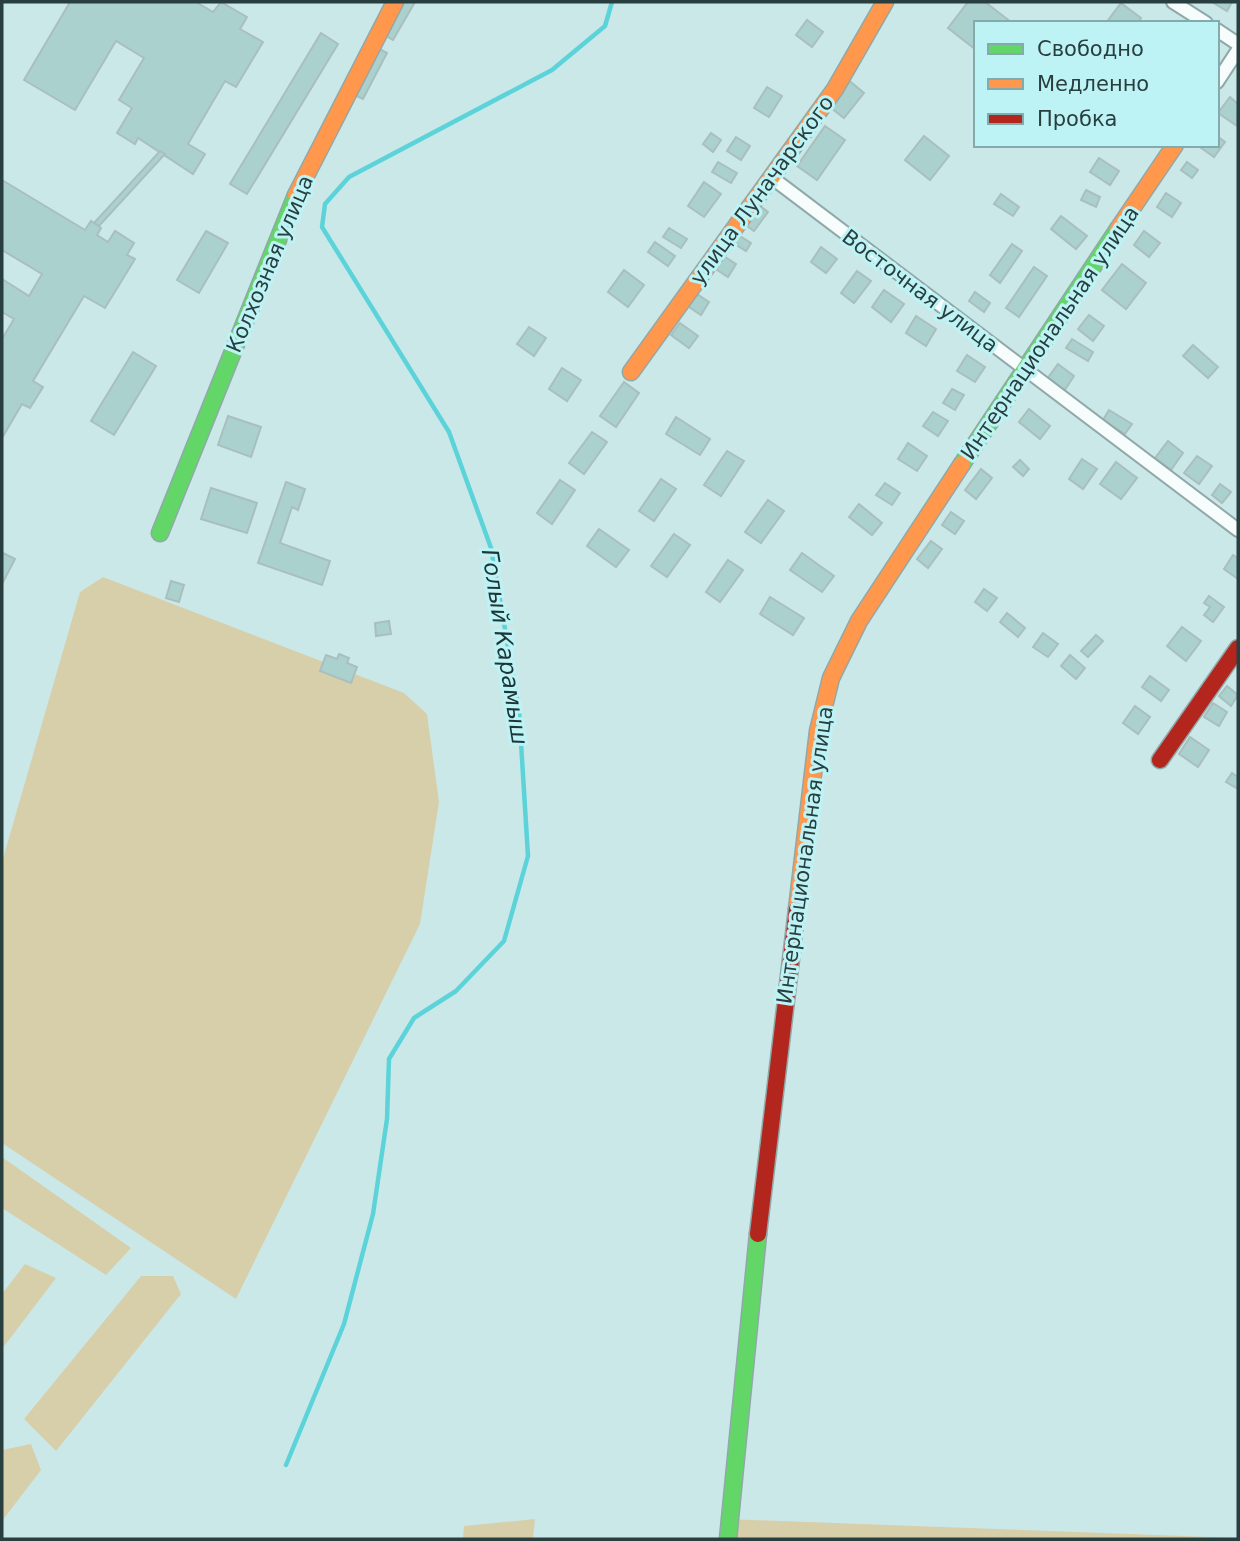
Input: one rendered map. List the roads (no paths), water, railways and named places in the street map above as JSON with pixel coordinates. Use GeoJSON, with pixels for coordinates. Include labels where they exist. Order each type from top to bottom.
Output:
{"type":"FeatureCollection","features":[{"type":"Feature","properties":{"kind":"street","name":"Колхозная улица"},"geometry":{"type":"LineString","coordinates":[[160,533],[286,215],[395,2]]}},
{"type":"Feature","properties":{"kind":"street","name":"улица Луначарского"},"geometry":{"type":"LineString","coordinates":[[631,372],[835,89],[885,2]]}},
{"type":"Feature","properties":{"kind":"street"},"geometry":{"type":"LineString","coordinates":[[1173,2],[1203,21]]}},
{"type":"Feature","properties":{"kind":"street"},"geometry":{"type":"LineString","coordinates":[[1219,31],[1238,44]]}},
{"type":"Feature","properties":{"kind":"street"},"geometry":{"type":"LineString","coordinates":[[1219,79],[1238,50]]}},
{"type":"Feature","properties":{"kind":"street","name":"Интернациональная улица"},"geometry":{"type":"LineString","coordinates":[[727,1539],[753,1276],[818,731],[831,678],[859,621],[1023,370],[1174,147]]}},
{"type":"Feature","properties":{"kind":"street","name":"Восточная улица"},"geometry":{"type":"LineString","coordinates":[[771,177],[1238,530]]}},
{"type":"Feature","properties":{"kind":"street"},"geometry":{"type":"LineString","coordinates":[[1160,760],[1238,648]]}},
{"type":"Feature","properties":{"kind":"waterway","name":"Голый Карамыш"},"geometry":{"type":"LineString","coordinates":[[286,1465],[344,1324],[373,1214],[387,1119],[389,1059],[414,1018],[456,991],[504,941],[528,856],[519,710],[491,548],[449,432],[322,227],[325,204],[349,177],[552,70],[605,26],[612,2]]}}]}
